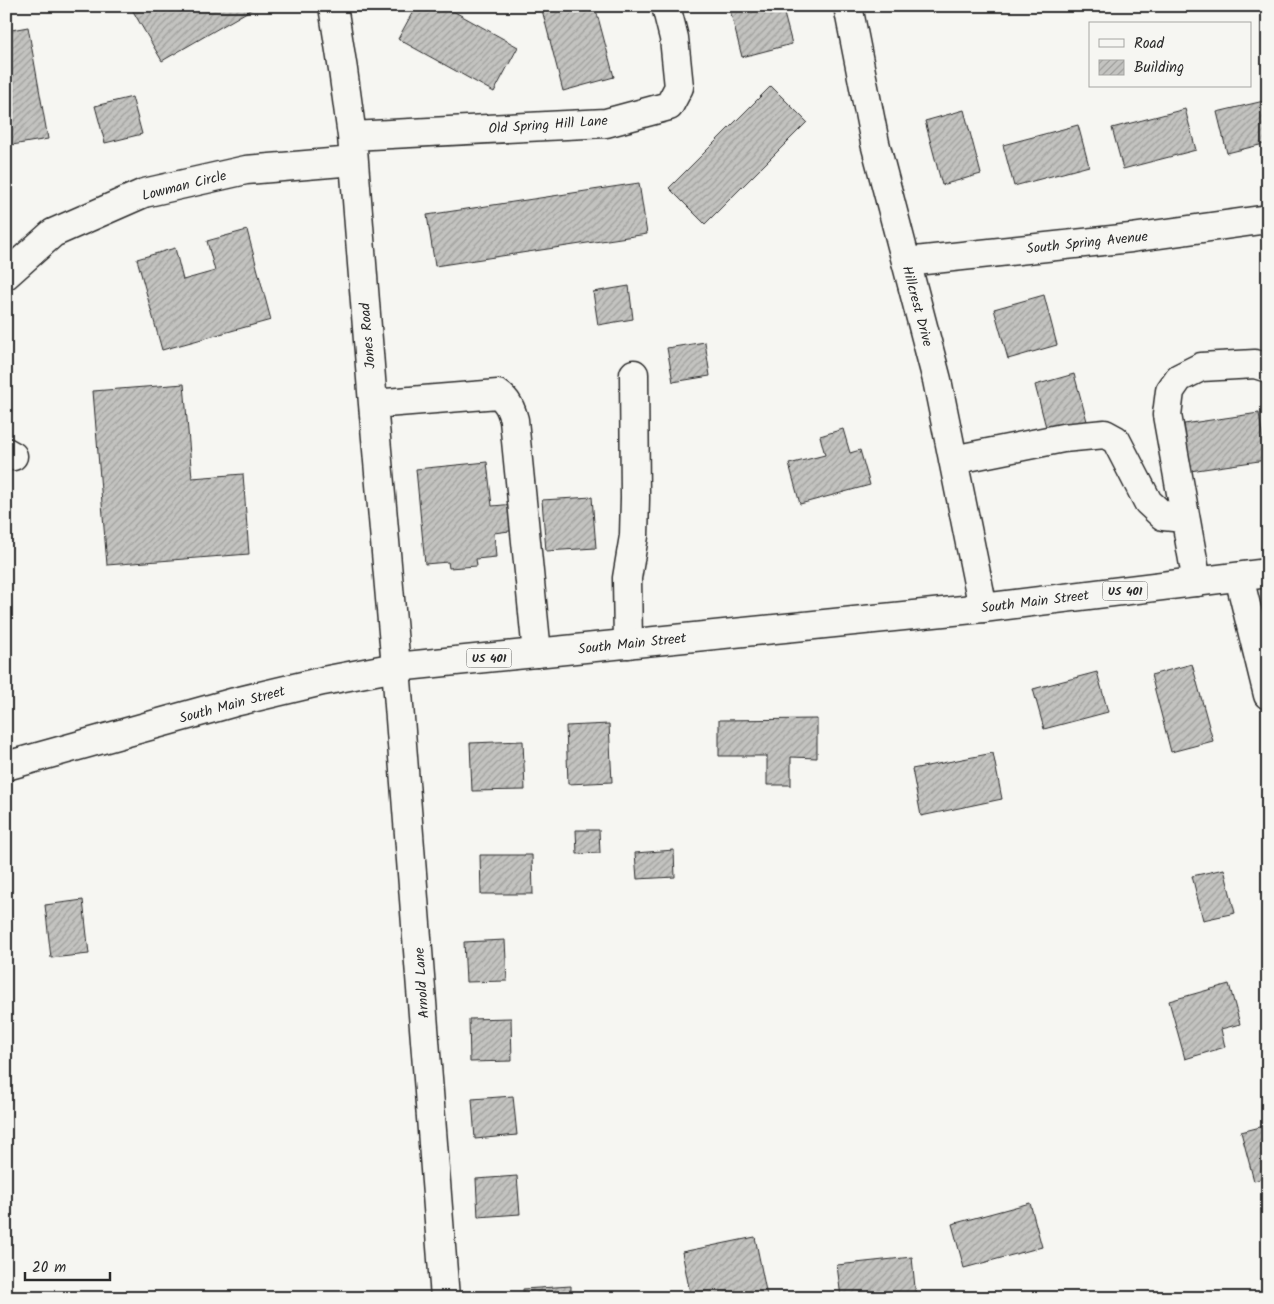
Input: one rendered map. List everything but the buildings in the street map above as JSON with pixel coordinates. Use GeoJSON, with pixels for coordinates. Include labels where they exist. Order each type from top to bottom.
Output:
{"type":"FeatureCollection","features":[{"type":"Feature","properties":{"kind":"street","name":"Jones Road"},"geometry":{"type":"LineString","coordinates":[[333,6],[353,148],[396,667]]}},
{"type":"Feature","properties":{"kind":"street","name":"Old Spring Hill Lane"},"geometry":{"type":"LineString","coordinates":[[353,148],[606,122],[669,106],[679,87],[674,38],[666,6]]}},
{"type":"Feature","properties":{"kind":"street","name":"Hillcrest Drive"},"geometry":{"type":"LineString","coordinates":[[848,6],[875,143],[937,380],[983,608]]}},
{"type":"Feature","properties":{"kind":"street","name":"Lowman Circle"},"geometry":{"type":"LineString","coordinates":[[6,275],[53,233],[144,193],[353,148]]}},
{"type":"Feature","properties":{"kind":"street","name":"South Spring Avenue"},"geometry":{"type":"LineString","coordinates":[[906,262],[1131,238],[1268,219]]}},
{"type":"Feature","properties":{"kind":"street"},"geometry":{"type":"LineString","coordinates":[[1197,582],[1167,416],[1170,391],[1179,378],[1200,367],[1255,364],[1268,368]]}},
{"type":"Feature","properties":{"kind":"street"},"geometry":{"type":"LineString","coordinates":[[628,644],[627,578],[634,536],[635,498],[634,374]]}},
{"type":"Feature","properties":{"kind":"street"},"geometry":{"type":"LineString","coordinates":[[373,404],[498,394],[505,399],[511,408],[514,420],[537,653]]}},
{"type":"Feature","properties":{"kind":"street"},"geometry":{"type":"LineString","coordinates":[[953,460],[1063,438],[1105,434],[1116,440],[1148,502],[1163,516],[1185,518]]}},
{"type":"Feature","properties":{"kind":"street","name":"South Main Street"},"geometry":{"type":"LineString","coordinates":[[6,766],[235,702],[323,681],[396,667],[983,608],[1268,573]]}},
{"type":"Feature","properties":{"kind":"street"},"geometry":{"type":"LineString","coordinates":[[1239,578],[1268,695]]}},
{"type":"Feature","properties":{"kind":"street","name":"Arnold Lane"},"geometry":{"type":"LineString","coordinates":[[396,667],[446,1298]]}}]}
